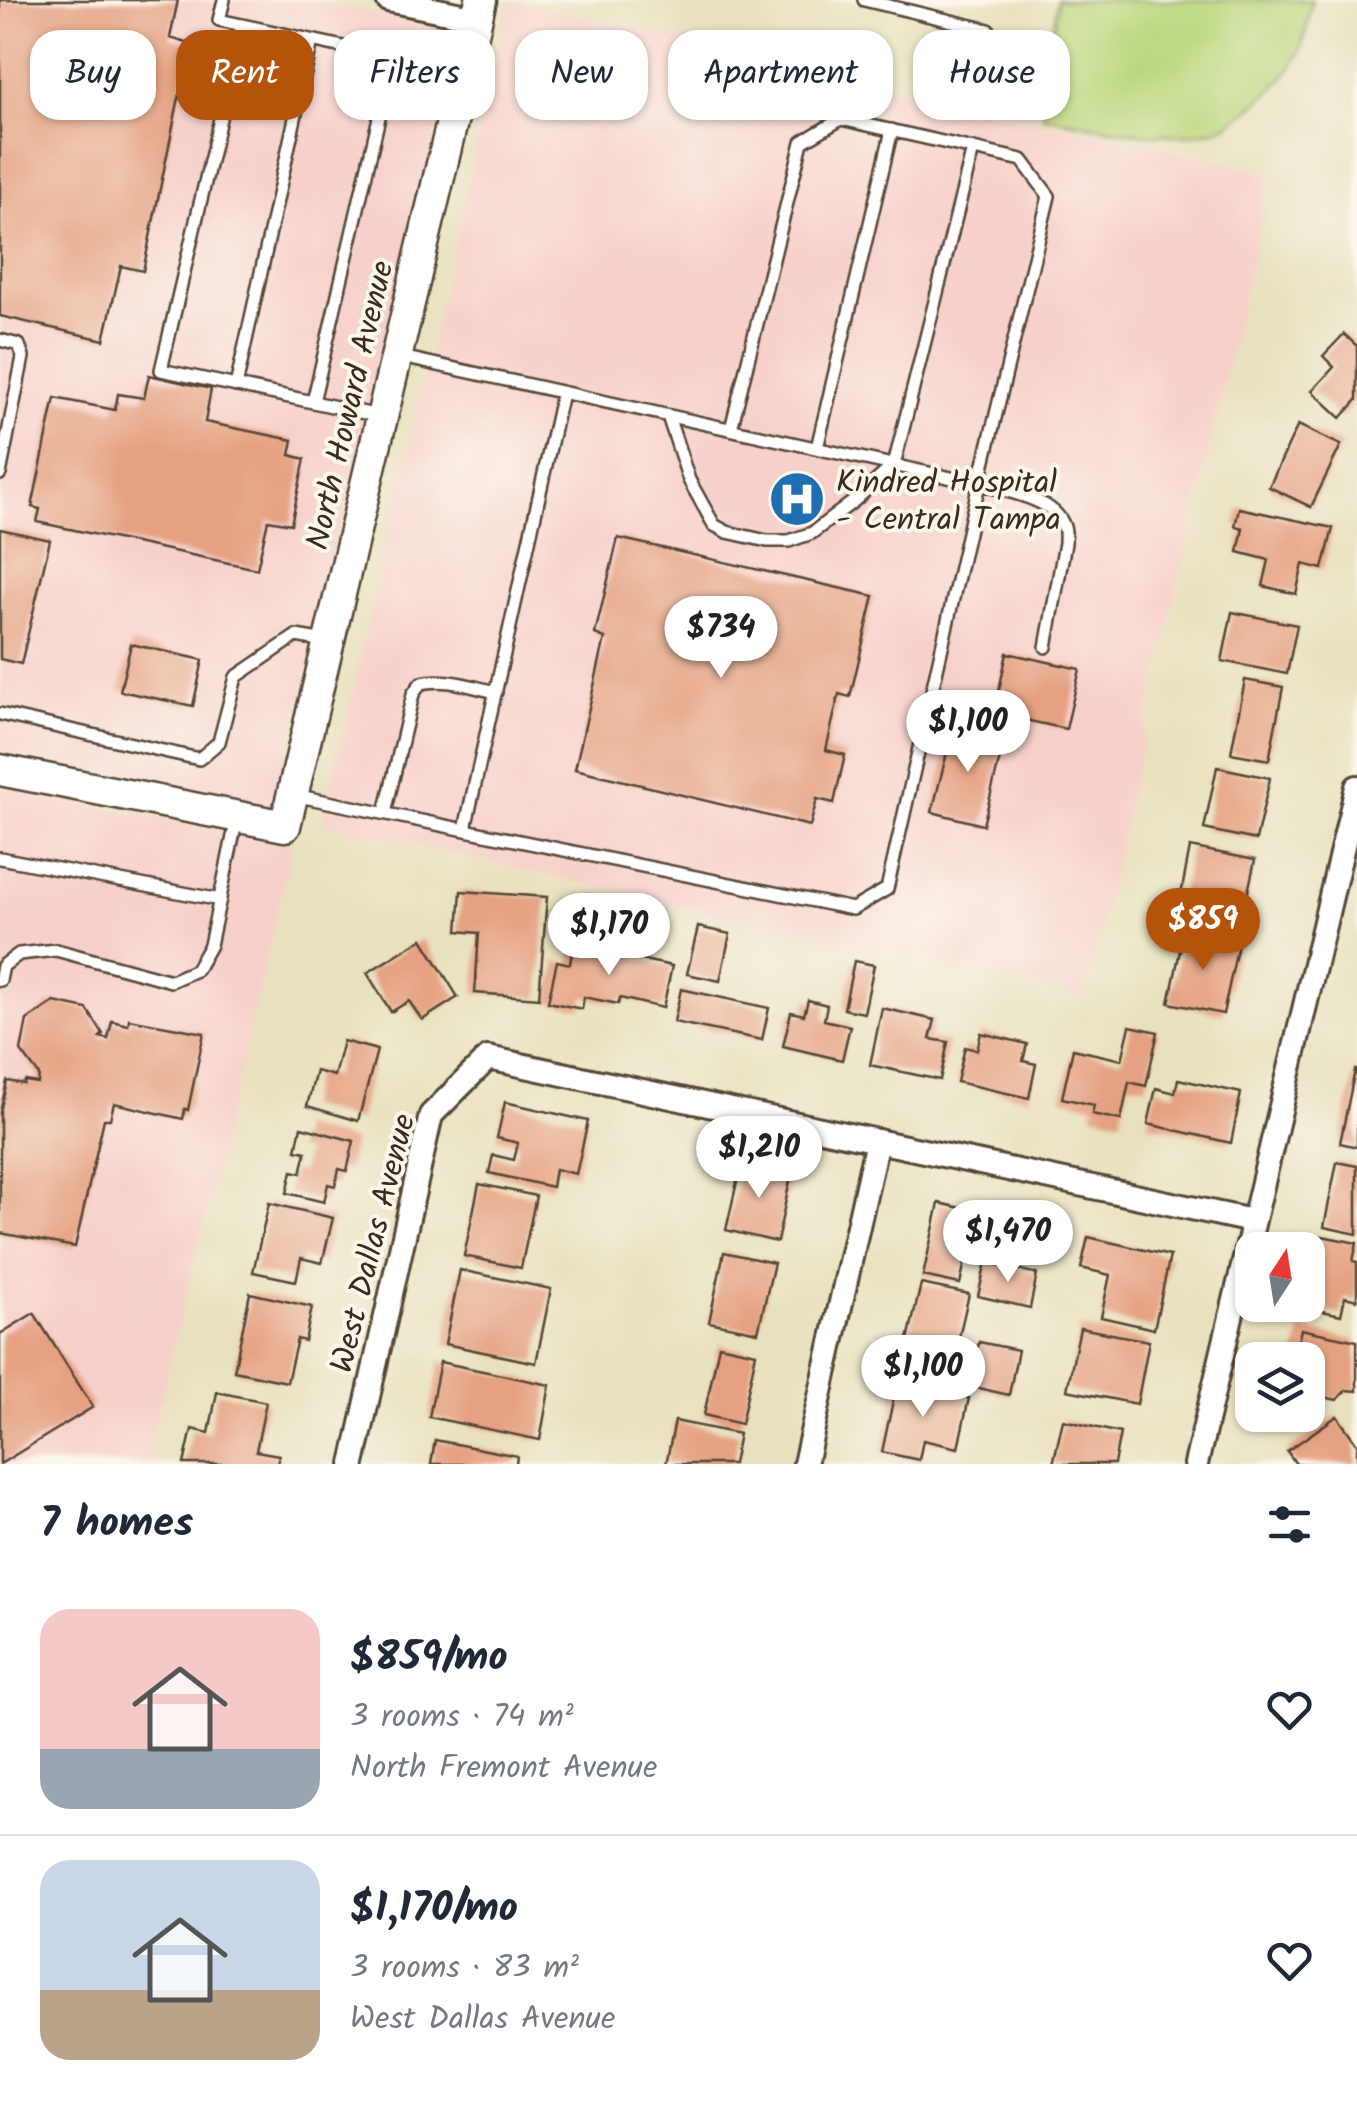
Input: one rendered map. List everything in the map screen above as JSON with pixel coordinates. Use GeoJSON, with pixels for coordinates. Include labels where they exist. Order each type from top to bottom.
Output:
{"type":"FeatureCollection","features":[{"type":"Feature","properties":{"kind":"street"},"geometry":{"type":"LineString","coordinates":[[388,0],[479,9]]}},
{"type":"Feature","properties":{"kind":"street","name":"North Howard Avenue"},"geometry":{"type":"LineString","coordinates":[[238,817],[284,826],[479,9]]}},
{"type":"Feature","properties":{"kind":"street"},"geometry":{"type":"LineString","coordinates":[[0,771],[238,817]]}},
{"type":"Feature","properties":{"kind":"street"},"geometry":{"type":"LineString","coordinates":[[1196,1464],[1357,787]]}},
{"type":"Feature","properties":{"kind":"street","name":"West Dallas Avenue"},"geometry":{"type":"LineString","coordinates":[[353,1464],[431,1115],[488,1058],[1252,1221]]}},
{"type":"Feature","properties":{"kind":"street"},"geometry":{"type":"LineString","coordinates":[[806,1464],[877,1141]]}},
{"type":"Feature","properties":{"kind":"lane"},"geometry":{"type":"LineString","coordinates":[[224,0],[219,20],[265,30]]}},
{"type":"Feature","properties":{"kind":"lane"},"geometry":{"type":"LineString","coordinates":[[864,0],[988,30]]}},
{"type":"Feature","properties":{"kind":"lane"},"geometry":{"type":"LineString","coordinates":[[242,25],[161,370],[382,417]]}},
{"type":"Feature","properties":{"kind":"lane"},"geometry":{"type":"LineString","coordinates":[[313,402],[390,70],[389,57],[314,40]]}},
{"type":"Feature","properties":{"kind":"lane"},"geometry":{"type":"LineString","coordinates":[[292,794],[853,909],[886,890],[1049,196],[1022,160],[841,119],[802,142],[731,430]]}},
{"type":"Feature","properties":{"kind":"lane"},"geometry":{"type":"LineString","coordinates":[[236,386],[294,120]]}},
{"type":"Feature","properties":{"kind":"lane"},"geometry":{"type":"LineString","coordinates":[[817,448],[892,130]]}},
{"type":"Feature","properties":{"kind":"lane"},"geometry":{"type":"LineString","coordinates":[[668,416],[689,480],[714,525],[743,537],[789,540],[812,533],[854,501],[894,465],[973,149]]}},
{"type":"Feature","properties":{"kind":"lane"},"geometry":{"type":"LineString","coordinates":[[0,340],[19,344],[23,357],[0,474]]}},
{"type":"Feature","properties":{"kind":"lane"},"geometry":{"type":"LineString","coordinates":[[397,356],[979,484],[1040,502],[1054,512],[1064,527],[1065,544],[1046,647]]}},
{"type":"Feature","properties":{"kind":"lane"},"geometry":{"type":"LineString","coordinates":[[465,830],[562,393]]}},
{"type":"Feature","properties":{"kind":"lane"},"geometry":{"type":"LineString","coordinates":[[0,714],[199,758],[218,742],[236,677],[296,636],[329,641]]}},
{"type":"Feature","properties":{"kind":"lane"},"geometry":{"type":"LineString","coordinates":[[385,814],[413,694],[421,682],[450,682],[496,692]]}},
{"type":"Feature","properties":{"kind":"lane"},"geometry":{"type":"LineString","coordinates":[[0,980],[3,966],[19,954],[56,950],[170,981],[196,970],[210,944],[238,817]]}},
{"type":"Feature","properties":{"kind":"lane"},"geometry":{"type":"LineString","coordinates":[[0,858],[220,900]]}},
{"type":"Feature","properties":{"kind":"shaded area"},"geometry":{"type":"Polygon","coordinates":[[[0,0],[308,0],[460,30],[334,30],[334,120],[439,120],[275,808],[0,754],[0,0]]]}},
{"type":"Feature","properties":{"kind":"shaded area","name":"Kindred Hospital - Central Tampa"},"geometry":{"type":"Polygon","coordinates":[[[509,0],[641,30],[515,30],[515,120],[648,120],[648,32],[668,36],[668,120],[893,120],[893,87],[913,92],[913,120],[1038,120],[1271,173],[1084,997],[322,824],[482,120],[495,120],[495,62],[509,0]]]}},
{"type":"Feature","properties":{"kind":"shaded area"},"geometry":{"type":"Polygon","coordinates":[[[0,787],[293,845],[145,1464],[0,1464],[0,787]]]}},
{"type":"Feature","properties":{"kind":"green space"},"geometry":{"type":"Polygon","coordinates":[[[1057,0],[1312,0],[1299,53],[1287,73],[1238,118],[1220,128],[1194,134],[1128,132],[1064,120],[1070,120],[1070,30],[1053,30],[1057,0]]]}},
{"type":"Feature","properties":{"kind":"building"},"geometry":{"type":"Polygon","coordinates":[[[0,0],[178,0],[170,38],[176,40],[176,112],[143,271],[121,266],[104,340],[0,316],[0,0]]]}},
{"type":"Feature","properties":{"kind":"building"},"geometry":{"type":"Polygon","coordinates":[[[1344,334],[1357,346],[1357,400],[1341,418],[1312,391],[1334,367],[1323,356],[1344,334]]]}},
{"type":"Feature","properties":{"kind":"building"},"geometry":{"type":"Polygon","coordinates":[[[149,375],[211,389],[205,422],[293,440],[290,455],[305,459],[291,524],[268,520],[257,569],[37,522],[40,509],[32,507],[55,398],[115,410],[118,394],[144,398],[149,375]]]}},
{"type":"Feature","properties":{"kind":"building"},"geometry":{"type":"Polygon","coordinates":[[[1298,425],[1341,445],[1311,507],[1269,487],[1298,425]]]}},
{"type":"Feature","properties":{"kind":"building"},"geometry":{"type":"Polygon","coordinates":[[[1239,508],[1333,528],[1323,569],[1303,564],[1296,594],[1263,586],[1269,560],[1238,552],[1243,528],[1235,526],[1239,508]]]}},
{"type":"Feature","properties":{"kind":"building"},"geometry":{"type":"Polygon","coordinates":[[[0,529],[50,540],[21,664],[0,659],[0,529]]]}},
{"type":"Feature","properties":{"kind":"building"},"geometry":{"type":"Polygon","coordinates":[[[618,538],[874,596],[850,697],[839,694],[826,750],[845,755],[834,803],[817,799],[810,826],[575,769],[605,638],[595,634],[618,538]]]}},
{"type":"Feature","properties":{"kind":"building"},"geometry":{"type":"Polygon","coordinates":[[[1232,612],[1297,625],[1287,674],[1222,661],[1232,612]]]}},
{"type":"Feature","properties":{"kind":"building"},"geometry":{"type":"Polygon","coordinates":[[[131,644],[203,660],[193,706],[120,691],[131,644]]]}},
{"type":"Feature","properties":{"kind":"building"},"geometry":{"type":"Polygon","coordinates":[[[1007,653],[1080,669],[1066,729],[994,713],[1007,653]]]}},
{"type":"Feature","properties":{"kind":"building"},"geometry":{"type":"Polygon","coordinates":[[[1245,680],[1283,687],[1269,760],[1231,753],[1245,680]]]}},
{"type":"Feature","properties":{"kind":"building"},"geometry":{"type":"Polygon","coordinates":[[[954,725],[1005,738],[983,825],[932,812],[954,725]]]}},
{"type":"Feature","properties":{"kind":"building"},"geometry":{"type":"Polygon","coordinates":[[[1217,767],[1270,778],[1256,840],[1204,829],[1217,767]]]}},
{"type":"Feature","properties":{"kind":"building"},"geometry":{"type":"Polygon","coordinates":[[[1190,847],[1255,860],[1241,924],[1178,911],[1190,847]]]}},
{"type":"Feature","properties":{"kind":"building"},"geometry":{"type":"Polygon","coordinates":[[[461,891],[547,897],[539,998],[475,993],[479,933],[458,931],[461,891]]]}},
{"type":"Feature","properties":{"kind":"building"},"geometry":{"type":"Polygon","coordinates":[[[698,927],[730,934],[720,981],[687,974],[698,927]]]}},
{"type":"Feature","properties":{"kind":"building"},"geometry":{"type":"Polygon","coordinates":[[[1184,932],[1238,944],[1223,1014],[1169,1003],[1184,932]]]}},
{"type":"Feature","properties":{"kind":"building"},"geometry":{"type":"Polygon","coordinates":[[[422,939],[458,997],[422,1020],[409,1001],[391,1012],[367,973],[422,939]]]}},
{"type":"Feature","properties":{"kind":"building"},"geometry":{"type":"Polygon","coordinates":[[[597,941],[636,949],[634,958],[672,966],[663,1008],[620,998],[618,1004],[584,997],[582,1009],[548,1002],[557,961],[570,964],[573,947],[595,953],[597,941]]]}},
{"type":"Feature","properties":{"kind":"building"},"geometry":{"type":"Polygon","coordinates":[[[854,961],[874,965],[864,1013],[844,1009],[854,961]]]}},
{"type":"Feature","properties":{"kind":"building"},"geometry":{"type":"Polygon","coordinates":[[[681,989],[769,1008],[762,1040],[674,1022],[681,989]]]}},
{"type":"Feature","properties":{"kind":"building"},"geometry":{"type":"Polygon","coordinates":[[[808,1000],[827,1005],[824,1020],[850,1026],[842,1060],[783,1046],[791,1012],[804,1015],[808,1000]]]}},
{"type":"Feature","properties":{"kind":"building"},"geometry":{"type":"Polygon","coordinates":[[[54,1002],[87,1009],[103,1034],[100,1037],[108,1039],[112,1021],[128,1025],[129,1019],[204,1033],[183,1119],[114,1103],[110,1119],[104,1119],[75,1247],[0,1233],[0,1112],[7,1081],[38,1083],[39,1075],[21,1051],[27,1020],[54,1002]]]}},
{"type":"Feature","properties":{"kind":"building"},"geometry":{"type":"Polygon","coordinates":[[[882,1008],[935,1020],[930,1039],[948,1042],[940,1080],[870,1065],[882,1008]]]}},
{"type":"Feature","properties":{"kind":"building"},"geometry":{"type":"Polygon","coordinates":[[[1130,1026],[1158,1032],[1146,1086],[1129,1082],[1121,1120],[1092,1114],[1094,1105],[1062,1098],[1073,1049],[1122,1060],[1130,1026]]]}},
{"type":"Feature","properties":{"kind":"building"},"geometry":{"type":"Polygon","coordinates":[[[981,1033],[1027,1044],[1023,1061],[1036,1064],[1029,1098],[957,1082],[965,1047],[977,1050],[981,1033]]]}},
{"type":"Feature","properties":{"kind":"building"},"geometry":{"type":"Polygon","coordinates":[[[343,1041],[377,1050],[358,1121],[307,1106],[316,1071],[334,1076],[343,1041]]]}},
{"type":"Feature","properties":{"kind":"building"},"geometry":{"type":"Polygon","coordinates":[[[1357,1070],[1357,1147],[1340,1143],[1357,1070]]]}},
{"type":"Feature","properties":{"kind":"building"},"geometry":{"type":"Polygon","coordinates":[[[1178,1079],[1241,1093],[1231,1143],[1148,1124],[1156,1088],[1175,1093],[1178,1079]]]}},
{"type":"Feature","properties":{"kind":"building"},"geometry":{"type":"Polygon","coordinates":[[[505,1102],[588,1121],[576,1174],[555,1169],[552,1187],[489,1173],[493,1155],[514,1160],[518,1143],[497,1138],[505,1102]]]}},
{"type":"Feature","properties":{"kind":"building"},"geometry":{"type":"Polygon","coordinates":[[[301,1127],[354,1141],[347,1171],[339,1169],[335,1186],[328,1184],[324,1202],[287,1193],[292,1171],[301,1173],[306,1152],[296,1150],[301,1127]]]}},
{"type":"Feature","properties":{"kind":"building"},"geometry":{"type":"Polygon","coordinates":[[[742,1160],[792,1171],[777,1242],[726,1230],[742,1160]]]}},
{"type":"Feature","properties":{"kind":"building"},"geometry":{"type":"Polygon","coordinates":[[[1337,1162],[1357,1166],[1357,1234],[1324,1227],[1337,1162]]]}},
{"type":"Feature","properties":{"kind":"building"},"geometry":{"type":"Polygon","coordinates":[[[479,1184],[536,1196],[521,1268],[464,1256],[479,1184]]]}},
{"type":"Feature","properties":{"kind":"building"},"geometry":{"type":"Polygon","coordinates":[[[269,1203],[333,1218],[322,1263],[301,1258],[296,1281],[253,1272],[269,1203]]]}},
{"type":"Feature","properties":{"kind":"building"},"geometry":{"type":"Polygon","coordinates":[[[939,1203],[991,1215],[984,1248],[969,1244],[960,1284],[923,1276],[939,1203]]]}},
{"type":"Feature","properties":{"kind":"building"},"geometry":{"type":"Polygon","coordinates":[[[1088,1237],[1170,1256],[1154,1329],[1101,1317],[1110,1275],[1081,1268],[1088,1237]]]}},
{"type":"Feature","properties":{"kind":"building"},"geometry":{"type":"Polygon","coordinates":[[[1325,1237],[1357,1243],[1353,1261],[1357,1262],[1357,1300],[1345,1297],[1341,1315],[1325,1312],[1325,1237]]]}},
{"type":"Feature","properties":{"kind":"building"},"geometry":{"type":"Polygon","coordinates":[[[724,1252],[774,1263],[758,1332],[709,1322],[724,1252]]]}},
{"type":"Feature","properties":{"kind":"building"},"geometry":{"type":"Polygon","coordinates":[[[986,1262],[1037,1274],[1030,1308],[978,1296],[986,1262]]]}},
{"type":"Feature","properties":{"kind":"building"},"geometry":{"type":"Polygon","coordinates":[[[460,1270],[551,1289],[536,1363],[445,1344],[460,1270]]]}},
{"type":"Feature","properties":{"kind":"building"},"geometry":{"type":"Polygon","coordinates":[[[921,1284],[969,1294],[951,1371],[903,1361],[921,1284]]]}},
{"type":"Feature","properties":{"kind":"building"},"geometry":{"type":"Polygon","coordinates":[[[250,1293],[312,1307],[305,1341],[297,1339],[287,1382],[234,1371],[250,1293]]]}},
{"type":"Feature","properties":{"kind":"building"},"geometry":{"type":"Polygon","coordinates":[[[34,1313],[93,1407],[0,1464],[0,1334],[34,1313]]]}},
{"type":"Feature","properties":{"kind":"building"},"geometry":{"type":"Polygon","coordinates":[[[1080,1328],[1149,1341],[1137,1404],[1067,1390],[1080,1328]]]}},
{"type":"Feature","properties":{"kind":"building"},"geometry":{"type":"Polygon","coordinates":[[[1301,1329],[1357,1341],[1357,1391],[1346,1390],[1337,1400],[1325,1397],[1325,1342],[1298,1342],[1301,1329]]]}},
{"type":"Feature","properties":{"kind":"building"},"geometry":{"type":"Polygon","coordinates":[[[979,1342],[1018,1350],[1009,1395],[969,1386],[979,1342]]]}},
{"type":"Feature","properties":{"kind":"building"},"geometry":{"type":"Polygon","coordinates":[[[719,1345],[756,1353],[741,1424],[704,1415],[719,1345]]]}},
{"type":"Feature","properties":{"kind":"building"},"geometry":{"type":"Polygon","coordinates":[[[440,1362],[550,1385],[540,1440],[429,1417],[440,1362]]]}},
{"type":"Feature","properties":{"kind":"building"},"geometry":{"type":"Polygon","coordinates":[[[897,1382],[969,1398],[958,1448],[923,1440],[919,1460],[882,1452],[897,1382]]]}},
{"type":"Feature","properties":{"kind":"building"},"geometry":{"type":"Polygon","coordinates":[[[217,1392],[266,1402],[256,1451],[279,1455],[277,1464],[184,1464],[192,1429],[209,1433],[217,1392]]]}},
{"type":"Feature","properties":{"kind":"building"},"geometry":{"type":"Polygon","coordinates":[[[1337,1416],[1357,1444],[1357,1464],[1296,1464],[1287,1451],[1314,1432],[1325,1432],[1325,1424],[1337,1416]]]}},
{"type":"Feature","properties":{"kind":"building"},"geometry":{"type":"Polygon","coordinates":[[[1063,1420],[1120,1433],[1114,1464],[1053,1464],[1063,1420]]]}},
{"type":"Feature","properties":{"kind":"building"},"geometry":{"type":"Polygon","coordinates":[[[675,1421],[739,1434],[733,1464],[666,1464],[675,1421]]]}},
{"type":"Feature","properties":{"kind":"building"},"geometry":{"type":"Polygon","coordinates":[[[435,1440],[517,1456],[516,1464],[431,1464],[435,1440]]]}},
{"type":"Feature","properties":{"kind":"place","name":"Kindred Hospital - Central Tampa"},"geometry":{"type":"Point","coordinates":[797,499]}}]}
